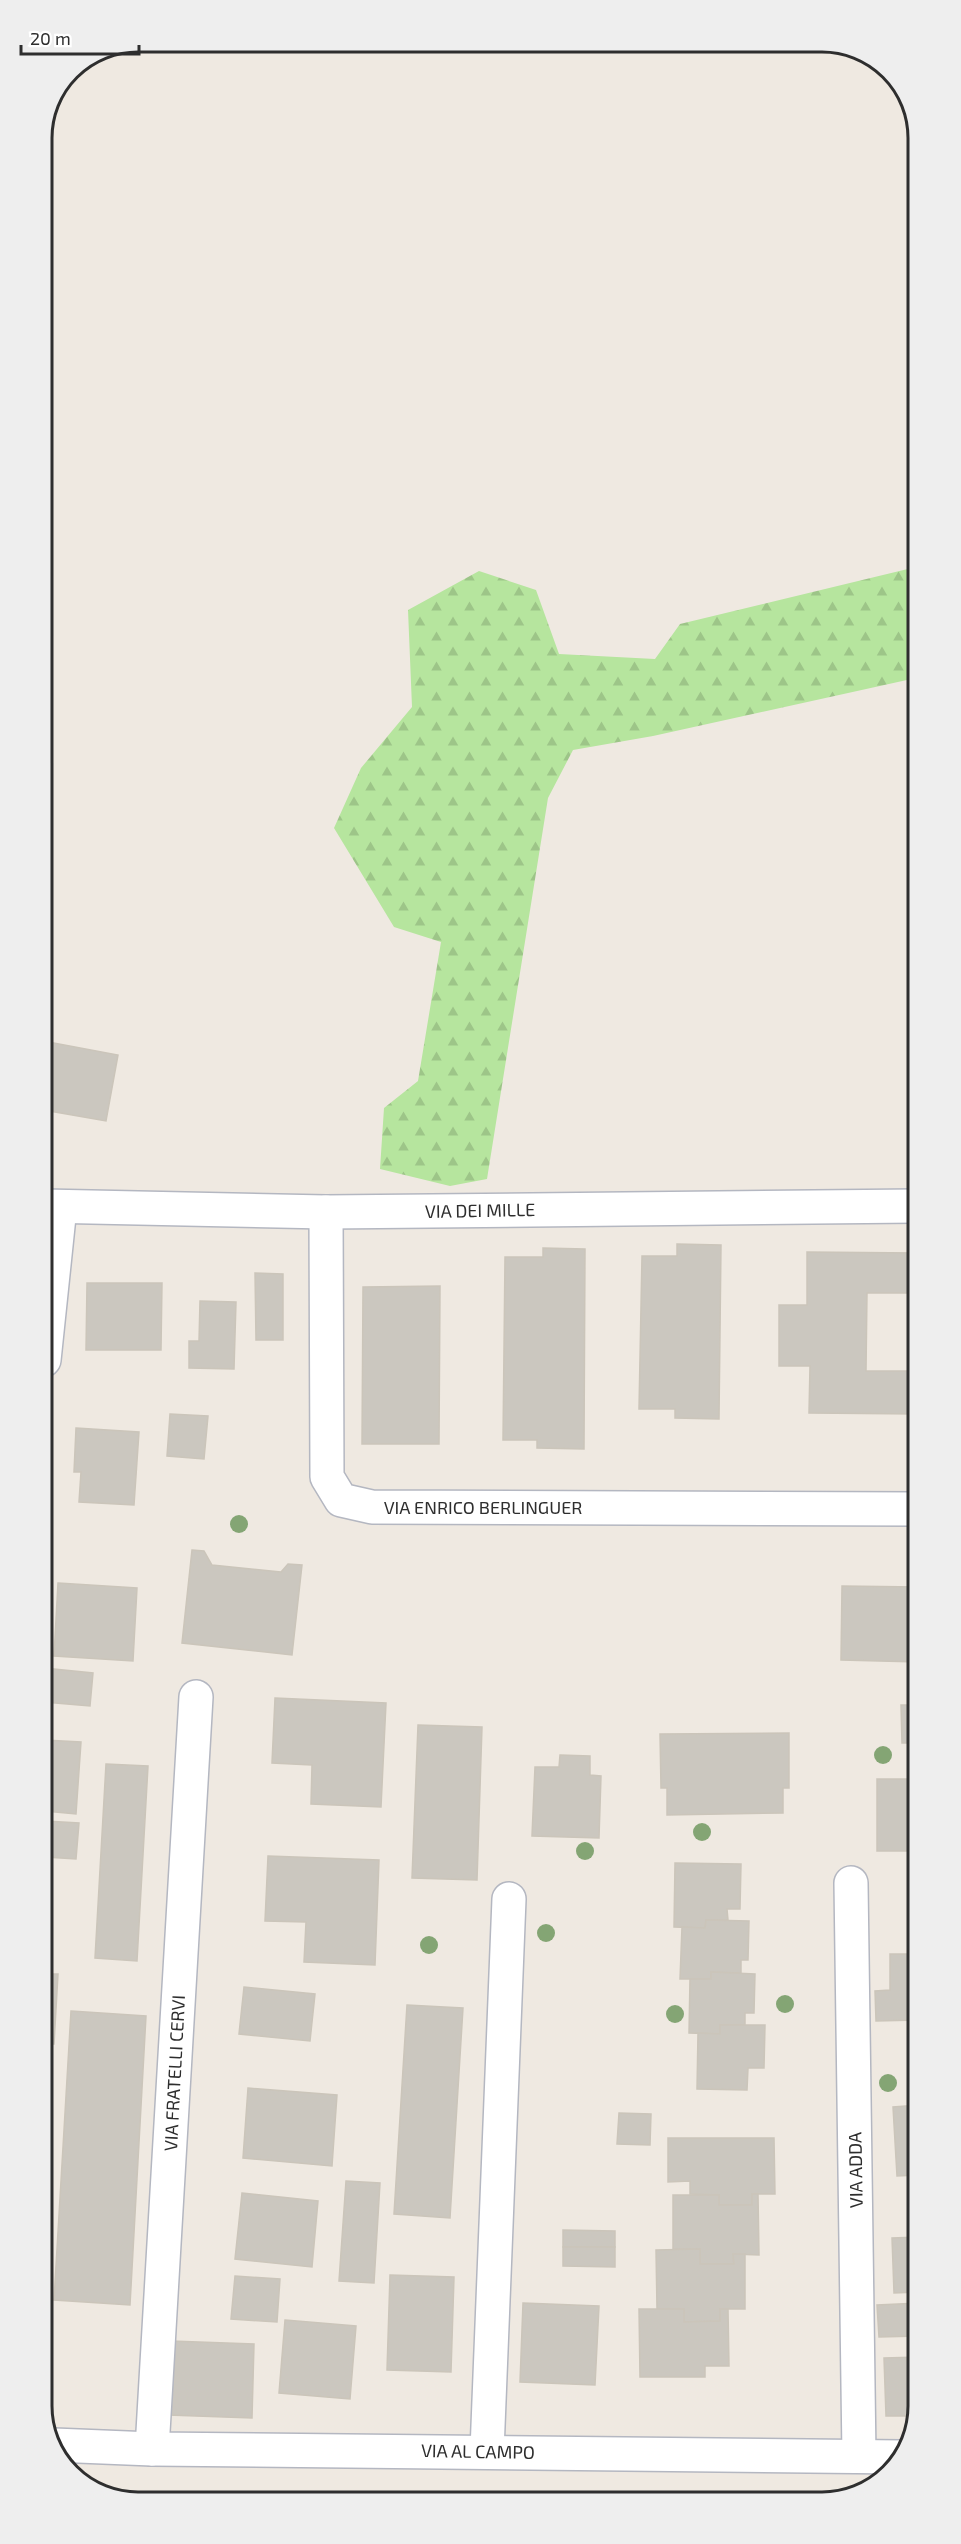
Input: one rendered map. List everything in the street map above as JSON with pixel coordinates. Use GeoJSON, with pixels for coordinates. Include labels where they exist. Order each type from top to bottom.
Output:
{"type":"FeatureCollection","features":[{"type":"Feature","properties":{"kind":"street","name":"VIA DEI MILLE"},"geometry":{"type":"LineString","coordinates":[[53,1207],[326,1212],[908,1206]]}},
{"type":"Feature","properties":{"kind":"street","name":"VIA ENRICO BERLINGUER"},"geometry":{"type":"LineString","coordinates":[[326,1212],[327,1477],[341,1500],[372,1507],[908,1509]]}},
{"type":"Feature","properties":{"kind":"street","name":"VIA FRATELLI CERVI"},"geometry":{"type":"LineString","coordinates":[[152,2449],[196,1697]]}},
{"type":"Feature","properties":{"kind":"street","name":"VIA ADDA"},"geometry":{"type":"LineString","coordinates":[[851,1883],[859,2456]]}},
{"type":"Feature","properties":{"kind":"street"},"geometry":{"type":"LineString","coordinates":[[487,2451],[509,1899]]}},
{"type":"Feature","properties":{"kind":"street","name":"VIA AL CAMPO"},"geometry":{"type":"LineString","coordinates":[[63,2445],[152,2449],[892,2457]]}},
{"type":"Feature","properties":{"kind":"green space"},"geometry":{"type":"Polygon","coordinates":[[[908,569],[908,680],[653,736],[573,750],[548,798],[487,1179],[450,1186],[380,1169],[384,1108],[418,1081],[441,942],[394,927],[334,828],[361,768],[412,707],[408,610],[479,571],[536,590],[559,654],[655,659],[680,624],[908,569]]]}},
{"type":"Feature","properties":{"kind":"building"},"geometry":{"type":"Polygon","coordinates":[[[53,1043],[118,1055],[106,1121],[53,1112],[53,1043]]]}},
{"type":"Feature","properties":{"kind":"building"},"geometry":{"type":"Polygon","coordinates":[[[677,1244],[721,1245],[719,1419],[675,1418],[675,1409],[639,1409],[642,1256],[677,1256],[677,1244]]]}},
{"type":"Feature","properties":{"kind":"building"},"geometry":{"type":"Polygon","coordinates":[[[543,1248],[585,1249],[584,1449],[537,1448],[537,1440],[503,1440],[505,1257],[543,1257],[543,1248]]]}},
{"type":"Feature","properties":{"kind":"building"},"geometry":{"type":"Polygon","coordinates":[[[807,1252],[908,1253],[908,1293],[867,1293],[866,1371],[908,1371],[908,1414],[809,1413],[810,1366],[779,1366],[779,1305],[807,1305],[807,1252]]]}},
{"type":"Feature","properties":{"kind":"building"},"geometry":{"type":"Polygon","coordinates":[[[255,1273],[283,1274],[283,1340],[256,1340],[255,1273]]]}},
{"type":"Feature","properties":{"kind":"building"},"geometry":{"type":"Polygon","coordinates":[[[87,1283],[162,1283],[161,1350],[86,1350],[87,1283]]]}},
{"type":"Feature","properties":{"kind":"building"},"geometry":{"type":"Polygon","coordinates":[[[440,1286],[439,1444],[362,1444],[363,1287],[440,1286]]]}},
{"type":"Feature","properties":{"kind":"building"},"geometry":{"type":"Polygon","coordinates":[[[200,1301],[236,1302],[234,1369],[189,1368],[189,1341],[199,1341],[200,1301]]]}},
{"type":"Feature","properties":{"kind":"building"},"geometry":{"type":"Polygon","coordinates":[[[170,1414],[208,1416],[204,1459],[167,1456],[170,1414]]]}},
{"type":"Feature","properties":{"kind":"building"},"geometry":{"type":"Polygon","coordinates":[[[76,1428],[139,1432],[134,1505],[79,1502],[81,1472],[74,1472],[76,1428]]]}},
{"type":"Feature","properties":{"kind":"building"},"geometry":{"type":"Polygon","coordinates":[[[192,1550],[204,1551],[212,1565],[281,1572],[288,1564],[302,1565],[292,1655],[182,1643],[192,1550]]]}},
{"type":"Feature","properties":{"kind":"building"},"geometry":{"type":"Polygon","coordinates":[[[58,1583],[137,1588],[133,1661],[54,1656],[58,1583]]]}},
{"type":"Feature","properties":{"kind":"building"},"geometry":{"type":"Polygon","coordinates":[[[842,1586],[908,1587],[908,1662],[841,1660],[842,1586]]]}},
{"type":"Feature","properties":{"kind":"building"},"geometry":{"type":"Polygon","coordinates":[[[52,1669],[93,1673],[90,1706],[52,1703],[52,1669]]]}},
{"type":"Feature","properties":{"kind":"building"},"geometry":{"type":"Polygon","coordinates":[[[275,1698],[386,1703],[381,1807],[311,1804],[312,1765],[272,1763],[275,1698]]]}},
{"type":"Feature","properties":{"kind":"building"},"geometry":{"type":"Polygon","coordinates":[[[901,1705],[908,1705],[908,1743],[902,1743],[901,1705]]]}},
{"type":"Feature","properties":{"kind":"building"},"geometry":{"type":"Polygon","coordinates":[[[418,1725],[482,1727],[477,1880],[412,1878],[418,1725]]]}},
{"type":"Feature","properties":{"kind":"building"},"geometry":{"type":"Polygon","coordinates":[[[789,1733],[789,1788],[783,1788],[783,1813],[667,1815],[667,1788],[661,1788],[660,1734],[789,1733]]]}},
{"type":"Feature","properties":{"kind":"building"},"geometry":{"type":"Polygon","coordinates":[[[52,1740],[81,1742],[76,1814],[52,1812],[52,1740]]]}},
{"type":"Feature","properties":{"kind":"building"},"geometry":{"type":"Polygon","coordinates":[[[560,1755],[590,1756],[590,1775],[601,1776],[599,1838],[532,1836],[535,1767],[559,1767],[560,1755]]]}},
{"type":"Feature","properties":{"kind":"building"},"geometry":{"type":"Polygon","coordinates":[[[106,1764],[148,1766],[137,1961],[95,1958],[106,1764]]]}},
{"type":"Feature","properties":{"kind":"building"},"geometry":{"type":"Polygon","coordinates":[[[877,1779],[908,1779],[908,1851],[877,1851],[877,1779]]]}},
{"type":"Feature","properties":{"kind":"building"},"geometry":{"type":"Polygon","coordinates":[[[52,1821],[79,1823],[76,1859],[52,1857],[52,1821]]]}},
{"type":"Feature","properties":{"kind":"building"},"geometry":{"type":"Polygon","coordinates":[[[268,1856],[379,1860],[375,1965],[304,1962],[306,1922],[265,1921],[268,1856]]]}},
{"type":"Feature","properties":{"kind":"building"},"geometry":{"type":"Polygon","coordinates":[[[675,1863],[741,1864],[740,1909],[727,1909],[728,1920],[706,1920],[705,1928],[674,1927],[675,1863]]]}},
{"type":"Feature","properties":{"kind":"building"},"geometry":{"type":"Polygon","coordinates":[[[706,1920],[749,1921],[748,1960],[741,1960],[741,1973],[711,1972],[711,1979],[680,1979],[682,1927],[705,1928],[706,1920]]]}},
{"type":"Feature","properties":{"kind":"building"},"geometry":{"type":"Polygon","coordinates":[[[890,1954],[908,1954],[908,2020],[876,2021],[875,1991],[890,1990],[890,1954]]]}},
{"type":"Feature","properties":{"kind":"building"},"geometry":{"type":"Polygon","coordinates":[[[711,1972],[755,1974],[754,2013],[745,2013],[745,2025],[720,2025],[720,2034],[689,2033],[690,1979],[711,1979],[711,1972]]]}},
{"type":"Feature","properties":{"kind":"building"},"geometry":{"type":"Polygon","coordinates":[[[52,1974],[58,1974],[54,2044],[52,2044],[52,1974]]]}},
{"type":"Feature","properties":{"kind":"building"},"geometry":{"type":"Polygon","coordinates":[[[244,1987],[315,1994],[310,2041],[239,2034],[244,1987]]]}},
{"type":"Feature","properties":{"kind":"building"},"geometry":{"type":"Polygon","coordinates":[[[407,2005],[463,2008],[450,2218],[394,2214],[407,2005]]]}},
{"type":"Feature","properties":{"kind":"building"},"geometry":{"type":"Polygon","coordinates":[[[71,2011],[146,2016],[130,2305],[54,2300],[71,2011]]]}},
{"type":"Feature","properties":{"kind":"building"},"geometry":{"type":"Polygon","coordinates":[[[720,2025],[765,2025],[764,2068],[748,2068],[747,2090],[697,2089],[698,2033],[720,2034],[720,2025]]]}},
{"type":"Feature","properties":{"kind":"building"},"geometry":{"type":"Polygon","coordinates":[[[248,2088],[337,2095],[332,2166],[243,2158],[248,2088]]]}},
{"type":"Feature","properties":{"kind":"building"},"geometry":{"type":"Polygon","coordinates":[[[908,2106],[908,2176],[897,2176],[893,2107],[908,2106]]]}},
{"type":"Feature","properties":{"kind":"building"},"geometry":{"type":"Polygon","coordinates":[[[619,2113],[651,2114],[650,2145],[617,2144],[619,2113]]]}},
{"type":"Feature","properties":{"kind":"building"},"geometry":{"type":"Polygon","coordinates":[[[668,2138],[774,2138],[775,2194],[752,2194],[752,2205],[719,2205],[719,2195],[690,2194],[690,2181],[668,2182],[668,2138]]]}},
{"type":"Feature","properties":{"kind":"building"},"geometry":{"type":"Polygon","coordinates":[[[346,2181],[380,2183],[374,2283],[339,2281],[346,2181]]]}},
{"type":"Feature","properties":{"kind":"building"},"geometry":{"type":"Polygon","coordinates":[[[242,2193],[318,2201],[312,2267],[235,2259],[242,2193]]]}},
{"type":"Feature","properties":{"kind":"building"},"geometry":{"type":"Polygon","coordinates":[[[752,2194],[758,2194],[759,2255],[733,2254],[734,2264],[700,2264],[700,2249],[673,2249],[673,2195],[719,2195],[719,2205],[752,2205],[752,2194]]]}},
{"type":"Feature","properties":{"kind":"building"},"geometry":{"type":"Polygon","coordinates":[[[563,2230],[615,2231],[615,2247],[563,2247],[563,2230]]]}},
{"type":"Feature","properties":{"kind":"building"},"geometry":{"type":"Polygon","coordinates":[[[908,2237],[908,2292],[894,2293],[892,2238],[908,2237]]]}},
{"type":"Feature","properties":{"kind":"building"},"geometry":{"type":"Polygon","coordinates":[[[563,2247],[615,2247],[615,2267],[563,2266],[563,2247]]]}},
{"type":"Feature","properties":{"kind":"building"},"geometry":{"type":"Polygon","coordinates":[[[700,2249],[700,2264],[734,2264],[733,2254],[745,2254],[745,2309],[720,2309],[720,2321],[684,2322],[684,2309],[657,2309],[656,2250],[700,2249]]]}},
{"type":"Feature","properties":{"kind":"building"},"geometry":{"type":"Polygon","coordinates":[[[390,2275],[454,2277],[451,2372],[387,2370],[390,2275]]]}},
{"type":"Feature","properties":{"kind":"building"},"geometry":{"type":"Polygon","coordinates":[[[235,2276],[280,2279],[277,2322],[231,2319],[235,2276]]]}},
{"type":"Feature","properties":{"kind":"building"},"geometry":{"type":"Polygon","coordinates":[[[523,2303],[599,2306],[595,2385],[520,2382],[523,2303]]]}},
{"type":"Feature","properties":{"kind":"building"},"geometry":{"type":"Polygon","coordinates":[[[908,2304],[908,2336],[879,2337],[877,2305],[908,2304]]]}},
{"type":"Feature","properties":{"kind":"building"},"geometry":{"type":"Polygon","coordinates":[[[639,2309],[684,2309],[684,2322],[720,2321],[720,2309],[728,2309],[729,2366],[705,2366],[705,2377],[640,2377],[639,2309]]]}},
{"type":"Feature","properties":{"kind":"building"},"geometry":{"type":"Polygon","coordinates":[[[285,2320],[356,2326],[350,2399],[279,2393],[285,2320]]]}},
{"type":"Feature","properties":{"kind":"building"},"geometry":{"type":"Polygon","coordinates":[[[171,2341],[254,2344],[252,2418],[168,2415],[171,2341]]]}},
{"type":"Feature","properties":{"kind":"building"},"geometry":{"type":"Polygon","coordinates":[[[908,2357],[908,2416],[886,2416],[884,2358],[908,2357]]]}}]}
